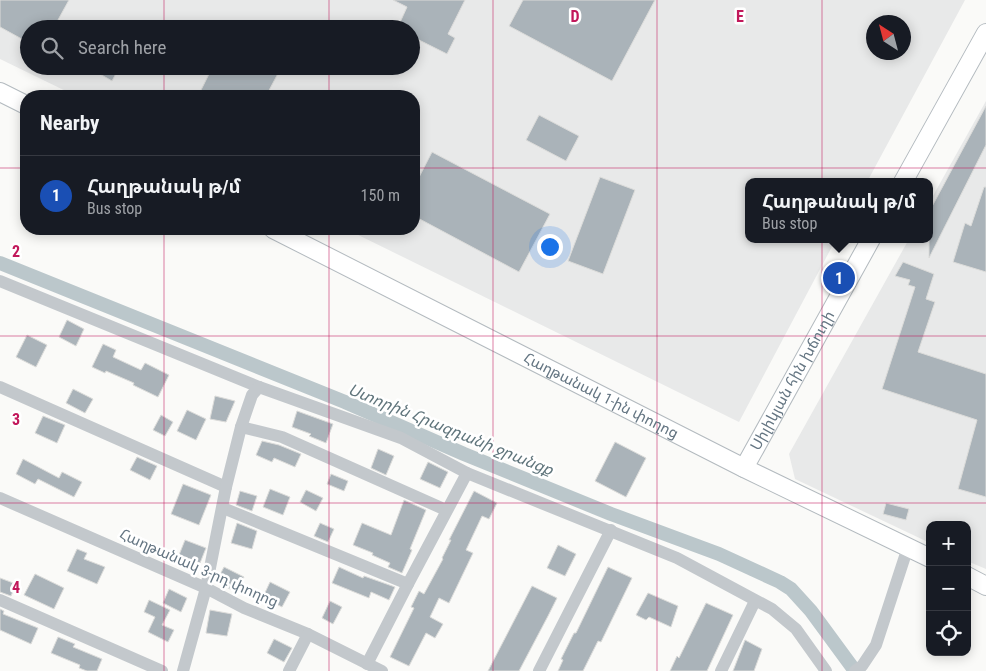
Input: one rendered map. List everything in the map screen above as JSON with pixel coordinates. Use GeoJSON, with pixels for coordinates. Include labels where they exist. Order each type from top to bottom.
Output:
{"type":"FeatureCollection","features":[{"type":"Feature","properties":{"kind":"main road"},"geometry":{"type":"LineString","coordinates":[[905,178],[986,33]]}},
{"type":"Feature","properties":{"kind":"main road"},"geometry":{"type":"LineString","coordinates":[[0,92],[20,102]]}},
{"type":"Feature","properties":{"kind":"main road","name":"Հաղթանակ 1-ին փողոց"},"geometry":{"type":"LineString","coordinates":[[284,235],[744,468],[926,556]]}},
{"type":"Feature","properties":{"kind":"main road","name":"Սիլիկյան հին խճուղի"},"geometry":{"type":"LineString","coordinates":[[744,468],[869,243]]}},
{"type":"Feature","properties":{"kind":"main road"},"geometry":{"type":"LineString","coordinates":[[971,578],[986,586]]}},
{"type":"Feature","properties":{"kind":"street"},"geometry":{"type":"LineString","coordinates":[[0,281],[259,388],[401,438],[467,473],[677,558],[772,610],[796,629],[826,671]]}},
{"type":"Feature","properties":{"kind":"street"},"geometry":{"type":"LineString","coordinates":[[0,387],[226,488]]}},
{"type":"Feature","properties":{"kind":"street"},"geometry":{"type":"LineString","coordinates":[[183,671],[206,588],[226,488],[241,427],[252,395],[259,388]]}},
{"type":"Feature","properties":{"kind":"street"},"geometry":{"type":"LineString","coordinates":[[241,427],[282,438],[446,510]]}},
{"type":"Feature","properties":{"kind":"street"},"geometry":{"type":"LineString","coordinates":[[367,664],[467,473]]}},
{"type":"Feature","properties":{"kind":"street","name":"Հաղթանակ 3-րդ փողոց"},"geometry":{"type":"LineString","coordinates":[[0,498],[206,588],[244,608],[308,634],[382,671]]}},
{"type":"Feature","properties":{"kind":"street"},"geometry":{"type":"LineString","coordinates":[[223,508],[408,584]]}},
{"type":"Feature","properties":{"kind":"street"},"geometry":{"type":"LineString","coordinates":[[539,671],[610,530]]}},
{"type":"Feature","properties":{"kind":"street"},"geometry":{"type":"LineString","coordinates":[[859,668],[876,645],[908,547]]}},
{"type":"Feature","properties":{"kind":"street"},"geometry":{"type":"LineString","coordinates":[[0,600],[162,671]]}},
{"type":"Feature","properties":{"kind":"street"},"geometry":{"type":"LineString","coordinates":[[721,671],[755,601]]}},
{"type":"Feature","properties":{"kind":"street"},"geometry":{"type":"LineString","coordinates":[[290,671],[308,634]]}},
{"type":"Feature","properties":{"kind":"shaded area"},"geometry":{"type":"Polygon","coordinates":[[[0,0],[965,0],[869,178],[745,178],[745,243],[834,243],[739,422],[358,235],[420,235],[420,90],[64,90],[33,75],[420,75],[420,20],[20,20],[20,69],[0,59],[0,0]]]}},
{"type":"Feature","properties":{"kind":"shaded area"},"geometry":{"type":"Polygon","coordinates":[[[986,101],[986,569],[971,563],[971,521],[926,521],[926,541],[795,479],[789,454],[907,243],[933,243],[933,196],[986,101]]]}},
{"type":"Feature","properties":{"kind":"building"},"geometry":{"type":"Polygon","coordinates":[[[0,0],[69,0],[58,20],[20,20],[20,38],[0,27],[0,0]]]}},
{"type":"Feature","properties":{"kind":"building"},"geometry":{"type":"Polygon","coordinates":[[[393,0],[465,0],[448,34],[455,38],[447,54],[420,40],[420,20],[401,20],[407,7],[393,0]]]}},
{"type":"Feature","properties":{"kind":"building"},"geometry":{"type":"Polygon","coordinates":[[[523,0],[655,0],[612,81],[509,26],[523,0]]]}},
{"type":"Feature","properties":{"kind":"building"},"geometry":{"type":"Polygon","coordinates":[[[102,75],[115,75],[112,81],[102,75]]]}},
{"type":"Feature","properties":{"kind":"building"},"geometry":{"type":"Polygon","coordinates":[[[208,75],[277,75],[269,90],[201,90],[208,75]]]}},
{"type":"Feature","properties":{"kind":"building"},"geometry":{"type":"Polygon","coordinates":[[[986,106],[986,145],[929,258],[929,243],[933,243],[933,205],[986,106]]]}},
{"type":"Feature","properties":{"kind":"building"},"geometry":{"type":"Polygon","coordinates":[[[539,115],[579,136],[566,161],[526,140],[539,115]]]}},
{"type":"Feature","properties":{"kind":"building"},"geometry":{"type":"Polygon","coordinates":[[[432,152],[550,214],[519,272],[420,219],[420,175],[432,152]]]}},
{"type":"Feature","properties":{"kind":"building"},"geometry":{"type":"Polygon","coordinates":[[[600,177],[635,190],[603,274],[568,261],[600,177]]]}},
{"type":"Feature","properties":{"kind":"building"},"geometry":{"type":"Polygon","coordinates":[[[984,187],[986,187],[986,272],[953,262],[965,223],[971,226],[984,187]]]}},
{"type":"Feature","properties":{"kind":"building"},"geometry":{"type":"Polygon","coordinates":[[[903,262],[934,274],[926,299],[935,302],[918,352],[986,374],[986,497],[958,489],[977,420],[882,389],[915,287],[908,285],[910,280],[895,276],[903,262]]]}},
{"type":"Feature","properties":{"kind":"building"},"geometry":{"type":"Polygon","coordinates":[[[67,320],[84,329],[76,346],[59,337],[67,320]]]}},
{"type":"Feature","properties":{"kind":"building"},"geometry":{"type":"Polygon","coordinates":[[[27,335],[47,345],[36,367],[16,357],[27,335]]]}},
{"type":"Feature","properties":{"kind":"building"},"geometry":{"type":"Polygon","coordinates":[[[103,344],[116,350],[113,357],[141,370],[145,363],[169,375],[158,397],[133,385],[134,383],[92,367],[103,344]]]}},
{"type":"Feature","properties":{"kind":"building"},"geometry":{"type":"Polygon","coordinates":[[[73,389],[93,399],[85,413],[66,403],[73,389]]]}},
{"type":"Feature","properties":{"kind":"building"},"geometry":{"type":"Polygon","coordinates":[[[215,396],[235,401],[226,422],[210,419],[215,396]]]}},
{"type":"Feature","properties":{"kind":"building"},"geometry":{"type":"Polygon","coordinates":[[[187,410],[206,419],[196,440],[177,431],[187,410]]]}},
{"type":"Feature","properties":{"kind":"building"},"geometry":{"type":"Polygon","coordinates":[[[297,411],[333,424],[326,443],[309,436],[311,434],[292,427],[297,411]]]}},
{"type":"Feature","properties":{"kind":"building"},"geometry":{"type":"Polygon","coordinates":[[[161,415],[173,422],[165,436],[153,430],[161,415]]]}},
{"type":"Feature","properties":{"kind":"building"},"geometry":{"type":"Polygon","coordinates":[[[43,416],[65,425],[57,443],[35,433],[43,416]]]}},
{"type":"Feature","properties":{"kind":"building"},"geometry":{"type":"Polygon","coordinates":[[[262,441],[279,445],[301,454],[295,467],[274,458],[272,462],[256,455],[262,441]]]}},
{"type":"Feature","properties":{"kind":"building"},"geometry":{"type":"Polygon","coordinates":[[[615,442],[646,458],[626,497],[595,481],[615,442]]]}},
{"type":"Feature","properties":{"kind":"building"},"geometry":{"type":"Polygon","coordinates":[[[378,449],[394,456],[386,475],[371,468],[378,449]]]}},
{"type":"Feature","properties":{"kind":"building"},"geometry":{"type":"Polygon","coordinates":[[[137,457],[157,466],[150,480],[130,470],[137,457]]]}},
{"type":"Feature","properties":{"kind":"building"},"geometry":{"type":"Polygon","coordinates":[[[23,459],[59,478],[62,472],[82,482],[74,497],[38,479],[35,484],[16,474],[23,459]]]}},
{"type":"Feature","properties":{"kind":"building"},"geometry":{"type":"Polygon","coordinates":[[[428,462],[448,472],[440,488],[420,479],[428,462]]]}},
{"type":"Feature","properties":{"kind":"building"},"geometry":{"type":"Polygon","coordinates":[[[331,474],[348,481],[344,491],[327,484],[331,474]]]}},
{"type":"Feature","properties":{"kind":"building"},"geometry":{"type":"Polygon","coordinates":[[[183,484],[211,495],[199,525],[171,514],[183,484]]]}},
{"type":"Feature","properties":{"kind":"building"},"geometry":{"type":"Polygon","coordinates":[[[270,489],[290,497],[283,515],[263,507],[270,489]]]}},
{"type":"Feature","properties":{"kind":"building"},"geometry":{"type":"Polygon","coordinates":[[[306,490],[323,498],[316,511],[300,502],[306,490]]]}},
{"type":"Feature","properties":{"kind":"building"},"geometry":{"type":"Polygon","coordinates":[[[240,491],[257,496],[252,511],[236,505],[240,491]]]}},
{"type":"Feature","properties":{"kind":"building"},"geometry":{"type":"Polygon","coordinates":[[[474,491],[497,503],[489,519],[482,516],[466,550],[473,553],[449,603],[439,598],[430,617],[443,624],[435,638],[426,633],[409,666],[390,657],[414,608],[411,607],[419,591],[424,594],[443,559],[451,540],[449,540],[474,491]]]}},
{"type":"Feature","properties":{"kind":"building"},"geometry":{"type":"Polygon","coordinates":[[[404,500],[426,510],[402,573],[388,567],[390,563],[372,555],[373,553],[353,545],[362,523],[391,535],[404,500]]]}},
{"type":"Feature","properties":{"kind":"building"},"geometry":{"type":"Polygon","coordinates":[[[886,503],[909,509],[906,520],[883,514],[886,503]]]}},
{"type":"Feature","properties":{"kind":"building"},"geometry":{"type":"Polygon","coordinates":[[[237,523],[257,531],[252,549],[231,543],[237,523]]]}},
{"type":"Feature","properties":{"kind":"building"},"geometry":{"type":"Polygon","coordinates":[[[320,523],[334,529],[328,542],[314,536],[320,523]]]}},
{"type":"Feature","properties":{"kind":"building"},"geometry":{"type":"Polygon","coordinates":[[[185,540],[206,548],[200,563],[179,555],[185,540]]]}},
{"type":"Feature","properties":{"kind":"building"},"geometry":{"type":"Polygon","coordinates":[[[558,545],[576,554],[565,576],[547,568],[558,545]]]}},
{"type":"Feature","properties":{"kind":"building"},"geometry":{"type":"Polygon","coordinates":[[[77,549],[87,553],[84,559],[105,567],[97,584],[67,571],[77,549]]]}},
{"type":"Feature","properties":{"kind":"building"},"geometry":{"type":"Polygon","coordinates":[[[224,567],[244,577],[236,592],[216,582],[224,567]]]}},
{"type":"Feature","properties":{"kind":"building"},"geometry":{"type":"Polygon","coordinates":[[[339,567],[363,578],[364,576],[395,587],[389,600],[371,592],[369,598],[332,583],[339,567]]]}},
{"type":"Feature","properties":{"kind":"building"},"geometry":{"type":"Polygon","coordinates":[[[608,567],[632,578],[601,642],[598,641],[583,671],[558,671],[563,660],[561,659],[574,633],[576,633],[608,567]]]}},
{"type":"Feature","properties":{"kind":"building"},"geometry":{"type":"Polygon","coordinates":[[[35,574],[64,588],[54,609],[24,595],[35,574]]]}},
{"type":"Feature","properties":{"kind":"building"},"geometry":{"type":"Polygon","coordinates":[[[0,578],[16,584],[11,596],[0,592],[0,578]]]}},
{"type":"Feature","properties":{"kind":"building"},"geometry":{"type":"Polygon","coordinates":[[[270,582],[290,592],[282,607],[263,597],[270,582]]]}},
{"type":"Feature","properties":{"kind":"building"},"geometry":{"type":"Polygon","coordinates":[[[532,586],[557,598],[548,616],[519,671],[488,671],[532,586]]]}},
{"type":"Feature","properties":{"kind":"building"},"geometry":{"type":"Polygon","coordinates":[[[169,589],[187,598],[181,612],[163,603],[169,589]]]}},
{"type":"Feature","properties":{"kind":"building"},"geometry":{"type":"Polygon","coordinates":[[[648,593],[678,606],[671,627],[649,617],[646,620],[636,615],[648,593]]]}},
{"type":"Feature","properties":{"kind":"building"},"geometry":{"type":"Polygon","coordinates":[[[149,600],[170,610],[162,625],[174,630],[168,642],[148,632],[155,617],[144,612],[149,600]]]}},
{"type":"Feature","properties":{"kind":"building"},"geometry":{"type":"Polygon","coordinates":[[[330,601],[342,607],[333,624],[322,618],[330,601]]]}},
{"type":"Feature","properties":{"kind":"building"},"geometry":{"type":"Polygon","coordinates":[[[706,603],[733,615],[707,671],[670,671],[677,656],[679,658],[706,603]]]}},
{"type":"Feature","properties":{"kind":"building"},"geometry":{"type":"Polygon","coordinates":[[[0,609],[4,611],[3,614],[38,628],[31,644],[0,630],[0,609]]]}},
{"type":"Feature","properties":{"kind":"building"},"geometry":{"type":"Polygon","coordinates":[[[210,610],[232,614],[227,636],[206,633],[210,610]]]}},
{"type":"Feature","properties":{"kind":"building"},"geometry":{"type":"Polygon","coordinates":[[[58,637],[75,644],[73,647],[102,659],[97,671],[87,671],[79,668],[80,665],[51,653],[58,637]]]}},
{"type":"Feature","properties":{"kind":"building"},"geometry":{"type":"Polygon","coordinates":[[[274,639],[292,648],[284,662],[267,653],[274,639]]]}},
{"type":"Feature","properties":{"kind":"building"},"geometry":{"type":"Polygon","coordinates":[[[745,640],[762,649],[754,671],[733,671],[745,640]]]}},
{"type":"Feature","properties":{"kind":"waterway","name":"Ստորին Հրազդանի ջրանցք"},"geometry":{"type":"LineString","coordinates":[[0,263],[345,402],[464,454],[611,514],[719,554],[780,582],[791,589],[811,611],[855,671]]}},
{"type":"Feature","properties":{"kind":"place","name":"Հաղթանակ թ/մ"},"geometry":{"type":"Point","coordinates":[839,278]}}]}
